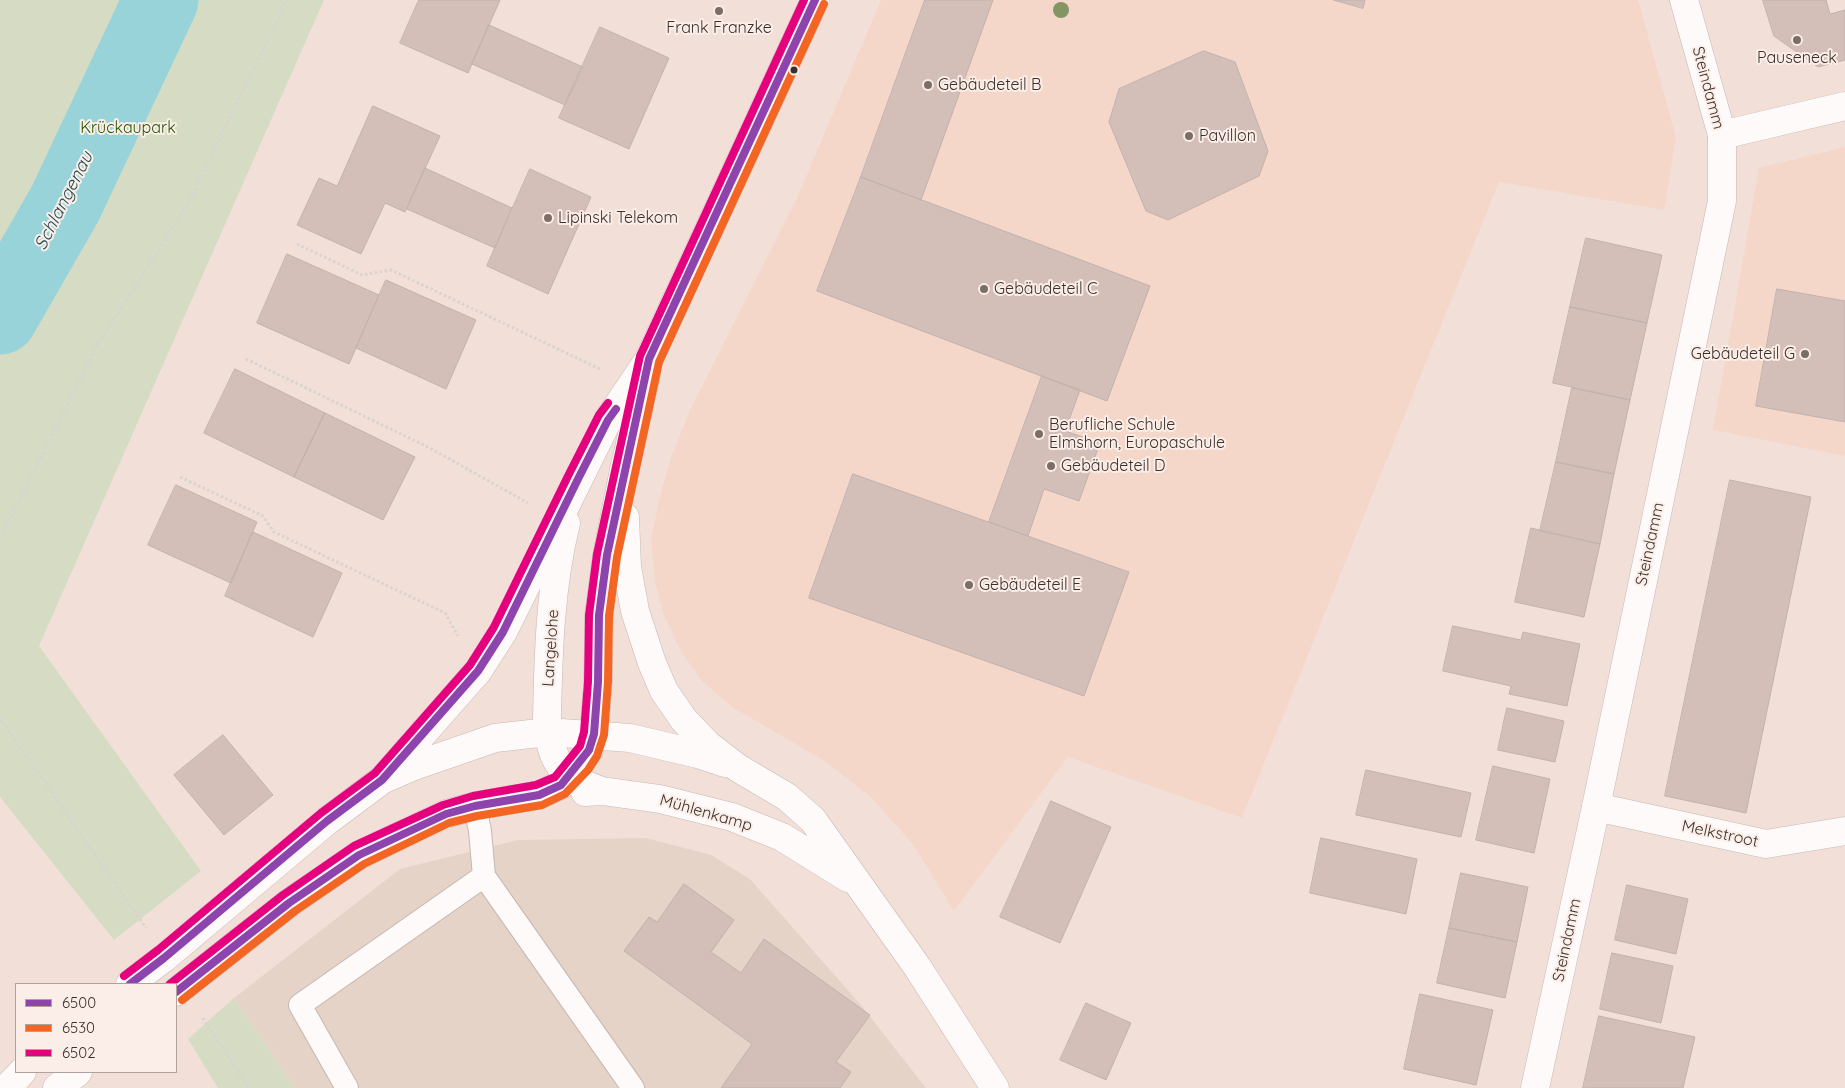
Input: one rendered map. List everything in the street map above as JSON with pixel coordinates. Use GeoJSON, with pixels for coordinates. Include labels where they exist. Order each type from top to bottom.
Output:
{"type":"FeatureCollection","features":[{"type":"Feature","properties":{"kind":"street","name":"Langelohe"},"geometry":{"type":"LineString","coordinates":[[382,780],[484,661],[503,632],[608,420],[649,359],[815,0]]}},
{"type":"Feature","properties":{"kind":"street","name":"Steindamm"},"geometry":{"type":"LineString","coordinates":[[1535,1088],[1596,807],[1722,201],[1722,135],[1684,0]]}},
{"type":"Feature","properties":{"kind":"street"},"geometry":{"type":"LineString","coordinates":[[1722,135],[1845,106]]}},
{"type":"Feature","properties":{"kind":"street","name":"Langelohe"},"geometry":{"type":"LineString","coordinates":[[540,795],[560,785],[569,776],[589,750],[594,734],[598,682],[598,615],[607,555],[649,359]]}},
{"type":"Feature","properties":{"kind":"street","name":"Mühlenkamp"},"geometry":{"type":"LineString","coordinates":[[624,470],[627,567],[635,611],[652,663],[664,691],[684,720],[708,745],[738,768],[787,797],[813,820],[918,968],[995,1088]]}},
{"type":"Feature","properties":{"kind":"street","name":"Langelohe"},"geometry":{"type":"LineString","coordinates":[[569,776],[558,765],[548,732],[549,642],[557,572],[565,528],[577,481]]}},
{"type":"Feature","properties":{"kind":"street","name":"Mühlenkamp"},"geometry":{"type":"LineString","coordinates":[[382,780],[414,766],[496,738],[548,732],[630,738],[698,754],[738,768]]}},
{"type":"Feature","properties":{"kind":"street"},"geometry":{"type":"LineString","coordinates":[[569,776],[580,783],[602,790]]}},
{"type":"Feature","properties":{"kind":"street"},"geometry":{"type":"LineString","coordinates":[[131,983],[164,958],[327,821],[382,780]]}},
{"type":"Feature","properties":{"kind":"street","name":"Mühlenkamp"},"geometry":{"type":"LineString","coordinates":[[540,795],[602,790],[660,799],[732,817],[782,837],[858,884]]}},
{"type":"Feature","properties":{"kind":"street"},"geometry":{"type":"LineString","coordinates":[[180,990],[289,903],[359,855],[446,814],[475,806],[540,795]]}},
{"type":"Feature","properties":{"kind":"street","name":"Melkstroot"},"geometry":{"type":"LineString","coordinates":[[1596,807],[1766,844],[1845,831]]}},
{"type":"Feature","properties":{"kind":"street"},"geometry":{"type":"LineString","coordinates":[[7,1088],[21,1073]]}},
{"type":"Feature","properties":{"kind":"street"},"geometry":{"type":"LineString","coordinates":[[57,1088],[77,1073]]}},
{"type":"Feature","properties":{"kind":"lane"},"geometry":{"type":"LineString","coordinates":[[475,806],[480,831],[484,876],[633,1088]]}},
{"type":"Feature","properties":{"kind":"lane"},"geometry":{"type":"LineString","coordinates":[[347,1088],[300,1005],[484,876]]}},
{"type":"Feature","properties":{"kind":"path"},"geometry":{"type":"LineString","coordinates":[[0,539],[98,344],[188,204],[287,0]]}},
{"type":"Feature","properties":{"kind":"path"},"geometry":{"type":"LineString","coordinates":[[296,244],[362,275],[390,270],[607,372]]}},
{"type":"Feature","properties":{"kind":"path"},"geometry":{"type":"LineString","coordinates":[[246,359],[428,447],[534,506]]}},
{"type":"Feature","properties":{"kind":"path"},"geometry":{"type":"LineString","coordinates":[[180,477],[263,516],[274,532],[445,613],[460,638]]}},
{"type":"Feature","properties":{"kind":"path"},"geometry":{"type":"LineString","coordinates":[[0,718],[164,958]]}},
{"type":"Feature","properties":{"kind":"path"},"geometry":{"type":"LineString","coordinates":[[180,990],[249,1088]]}},
{"type":"Feature","properties":{"kind":"shaded area","name":"Berufliche Schule Elmshorn, Europaschule"},"geometry":{"type":"Polygon","coordinates":[[[881,0],[1638,0],[1676,137],[1664,210],[1499,182],[1242,818],[1068,757],[954,911],[914,846],[872,798],[823,760],[732,707],[701,680],[680,650],[663,613],[655,581],[651,540],[670,460],[691,408],[797,198],[881,0]]]}},
{"type":"Feature","properties":{"kind":"shaded area"},"geometry":{"type":"Polygon","coordinates":[[[1845,147],[1845,456],[1713,430],[1759,168],[1845,147]]]}},
{"type":"Feature","properties":{"kind":"shaded area"},"geometry":{"type":"Polygon","coordinates":[[[646,838],[711,855],[750,879],[861,1005],[926,1088],[295,1088],[234,998],[400,869],[518,840],[646,838]]]}},
{"type":"Feature","properties":{"kind":"green space","name":"Krückaupark"},"geometry":{"type":"Polygon","coordinates":[[[0,0],[324,0],[39,646],[201,871],[114,940],[0,797],[0,0]]]}},
{"type":"Feature","properties":{"kind":"green space"},"geometry":{"type":"Polygon","coordinates":[[[234,998],[295,1088],[218,1088],[188,1039],[234,998]]]}},
{"type":"Feature","properties":{"kind":"building"},"geometry":{"type":"Polygon","coordinates":[[[419,0],[500,0],[468,73],[400,43],[419,0]]]}},
{"type":"Feature","properties":{"kind":"building","name":"Gebäudeteil B"},"geometry":{"type":"Polygon","coordinates":[[[925,0],[993,0],[921,200],[861,177],[925,0]]]}},
{"type":"Feature","properties":{"kind":"building"},"geometry":{"type":"Polygon","coordinates":[[[1334,0],[1365,0],[1363,8],[1334,0]]]}},
{"type":"Feature","properties":{"kind":"building"},"geometry":{"type":"Polygon","coordinates":[[[1763,0],[1826,0],[1830,14],[1845,10],[1845,60],[1818,67],[1774,36],[1763,0]]]}},
{"type":"Feature","properties":{"kind":"building"},"geometry":{"type":"Polygon","coordinates":[[[489,25],[583,67],[565,105],[472,64],[489,25]]]}},
{"type":"Feature","properties":{"kind":"building"},"geometry":{"type":"Polygon","coordinates":[[[600,27],[669,58],[629,149],[559,118],[600,27]]]}},
{"type":"Feature","properties":{"kind":"building","name":"Pavillon"},"geometry":{"type":"Polygon","coordinates":[[[1204,51],[1235,62],[1268,151],[1259,176],[1168,220],[1146,211],[1109,122],[1119,89],[1204,51]]]}},
{"type":"Feature","properties":{"kind":"building"},"geometry":{"type":"Polygon","coordinates":[[[373,106],[440,136],[405,212],[385,203],[361,254],[297,225],[319,178],[337,186],[373,106]]]}},
{"type":"Feature","properties":{"kind":"building"},"geometry":{"type":"Polygon","coordinates":[[[425,168],[512,208],[495,248],[407,209],[425,168]]]}},
{"type":"Feature","properties":{"kind":"building"},"geometry":{"type":"Polygon","coordinates":[[[530,169],[591,197],[548,294],[487,266],[530,169]]]}},
{"type":"Feature","properties":{"kind":"building","name":"Gebäudeteil C"},"geometry":{"type":"Polygon","coordinates":[[[861,177],[1150,286],[1107,401],[817,291],[861,177]]]}},
{"type":"Feature","properties":{"kind":"building"},"geometry":{"type":"Polygon","coordinates":[[[1586,238],[1662,255],[1647,323],[1570,307],[1586,238]]]}},
{"type":"Feature","properties":{"kind":"building"},"geometry":{"type":"Polygon","coordinates":[[[287,254],[379,295],[349,364],[257,323],[287,254]]]}},
{"type":"Feature","properties":{"kind":"building"},"geometry":{"type":"Polygon","coordinates":[[[386,280],[476,320],[446,389],[356,348],[386,280]]]}},
{"type":"Feature","properties":{"kind":"building","name":"Gebäudeteil G"},"geometry":{"type":"Polygon","coordinates":[[[1777,289],[1845,301],[1845,422],[1756,406],[1777,289]]]}},
{"type":"Feature","properties":{"kind":"building"},"geometry":{"type":"Polygon","coordinates":[[[1570,307],[1647,323],[1630,400],[1553,383],[1570,307]]]}},
{"type":"Feature","properties":{"kind":"building"},"geometry":{"type":"Polygon","coordinates":[[[235,369],[325,413],[294,477],[204,433],[235,369]]]}},
{"type":"Feature","properties":{"kind":"building","name":"Gebäudeteil D"},"geometry":{"type":"Polygon","coordinates":[[[1042,376],[1080,390],[1065,431],[1100,443],[1079,501],[1044,489],[1028,536],[989,522],[1042,376]]]}},
{"type":"Feature","properties":{"kind":"building"},"geometry":{"type":"Polygon","coordinates":[[[1572,388],[1630,400],[1614,474],[1556,462],[1572,388]]]}},
{"type":"Feature","properties":{"kind":"building"},"geometry":{"type":"Polygon","coordinates":[[[325,413],[415,457],[383,520],[294,477],[325,413]]]}},
{"type":"Feature","properties":{"kind":"building"},"geometry":{"type":"Polygon","coordinates":[[[1556,462],[1614,474],[1600,544],[1540,531],[1556,462]]]}},
{"type":"Feature","properties":{"kind":"building","name":"Gebäudeteil E"},"geometry":{"type":"Polygon","coordinates":[[[853,474],[1129,572],[1084,696],[809,598],[853,474]]]}},
{"type":"Feature","properties":{"kind":"building"},"geometry":{"type":"Polygon","coordinates":[[[1730,480],[1811,497],[1746,813],[1665,796],[1730,480]]]}},
{"type":"Feature","properties":{"kind":"building"},"geometry":{"type":"Polygon","coordinates":[[[176,485],[257,522],[231,583],[148,545],[176,485]]]}},
{"type":"Feature","properties":{"kind":"building"},"geometry":{"type":"Polygon","coordinates":[[[1531,528],[1600,544],[1584,617],[1515,602],[1531,528]]]}},
{"type":"Feature","properties":{"kind":"building"},"geometry":{"type":"Polygon","coordinates":[[[253,532],[342,573],[313,637],[225,596],[253,532]]]}},
{"type":"Feature","properties":{"kind":"building"},"geometry":{"type":"Polygon","coordinates":[[[1453,626],[1521,640],[1523,632],[1580,644],[1567,706],[1509,694],[1511,686],[1443,671],[1453,626]]]}},
{"type":"Feature","properties":{"kind":"building"},"geometry":{"type":"Polygon","coordinates":[[[1507,708],[1564,721],[1555,762],[1498,750],[1507,708]]]}},
{"type":"Feature","properties":{"kind":"building"},"geometry":{"type":"Polygon","coordinates":[[[223,735],[273,795],[224,835],[174,775],[223,735]]]}},
{"type":"Feature","properties":{"kind":"building"},"geometry":{"type":"Polygon","coordinates":[[[1493,766],[1550,779],[1534,853],[1476,840],[1493,766]]]}},
{"type":"Feature","properties":{"kind":"building"},"geometry":{"type":"Polygon","coordinates":[[[1366,770],[1471,793],[1461,837],[1356,815],[1366,770]]]}},
{"type":"Feature","properties":{"kind":"building"},"geometry":{"type":"Polygon","coordinates":[[[1051,801],[1111,827],[1060,943],[1000,917],[1051,801]]]}},
{"type":"Feature","properties":{"kind":"building"},"geometry":{"type":"Polygon","coordinates":[[[1321,838],[1417,859],[1406,914],[1310,893],[1321,838]]]}},
{"type":"Feature","properties":{"kind":"building"},"geometry":{"type":"Polygon","coordinates":[[[1461,873],[1528,887],[1517,942],[1449,928],[1461,873]]]}},
{"type":"Feature","properties":{"kind":"building"},"geometry":{"type":"Polygon","coordinates":[[[684,884],[734,920],[711,952],[741,973],[764,939],[870,1015],[836,1062],[851,1072],[840,1088],[721,1088],[752,1044],[624,951],[649,917],[657,922],[684,884]]]}},
{"type":"Feature","properties":{"kind":"building"},"geometry":{"type":"Polygon","coordinates":[[[1627,885],[1688,899],[1676,954],[1615,940],[1627,885]]]}},
{"type":"Feature","properties":{"kind":"building"},"geometry":{"type":"Polygon","coordinates":[[[1449,928],[1517,942],[1505,998],[1437,983],[1449,928]]]}},
{"type":"Feature","properties":{"kind":"building"},"geometry":{"type":"Polygon","coordinates":[[[1612,953],[1673,966],[1661,1023],[1600,1009],[1612,953]]]}},
{"type":"Feature","properties":{"kind":"building"},"geometry":{"type":"Polygon","coordinates":[[[1420,994],[1493,1010],[1476,1085],[1404,1069],[1420,994]]]}},
{"type":"Feature","properties":{"kind":"building"},"geometry":{"type":"Polygon","coordinates":[[[1086,1003],[1131,1023],[1106,1080],[1060,1060],[1086,1003]]]}},
{"type":"Feature","properties":{"kind":"building"},"geometry":{"type":"Polygon","coordinates":[[[1599,1016],[1695,1037],[1683,1088],[1583,1088],[1599,1016]]]}},
{"type":"Feature","properties":{"kind":"waterway","name":"Schlangenau"},"geometry":{"type":"LineString","coordinates":[[0,317],[65,204],[161,0]]}},
{"type":"Feature","properties":{"kind":"transit line","name":"6502"},"geometry":{"type":"LineString","coordinates":[[171,983],[283,895],[354,846],[443,805],[473,796],[536,785],[555,777],[580,746],[584,732],[588,682],[589,615],[597,554],[640,356],[804,0]]}},
{"type":"Feature","properties":{"kind":"transit line","name":"6500"},"geometry":{"type":"LineString","coordinates":[[178,990],[289,903],[359,855],[446,814],[475,806],[539,795],[561,785],[589,750],[594,734],[598,682],[599,615],[607,555],[649,359],[815,0]]}},
{"type":"Feature","properties":{"kind":"transit line","name":"6530"},"geometry":{"type":"LineString","coordinates":[[182,1000],[295,911],[364,864],[449,823],[477,816],[542,805],[565,794],[588,770],[597,756],[604,735],[608,682],[609,616],[617,557],[659,362],[824,4]]}},
{"type":"Feature","properties":{"kind":"transit line","name":"6502"},"geometry":{"type":"LineString","coordinates":[[124,976],[158,950],[321,813],[375,773],[470,665],[494,627],[599,415],[608,403]]}},
{"type":"Feature","properties":{"kind":"transit line","name":"6500"},"geometry":{"type":"LineString","coordinates":[[131,983],[164,958],[327,821],[382,780],[478,671],[503,632],[577,481],[608,420],[616,409]]}},
{"type":"Feature","properties":{"kind":"place","name":"Frank Franzke"},"geometry":{"type":"Point","coordinates":[719,11]}},
{"type":"Feature","properties":{"kind":"place","name":"Pauseneck"},"geometry":{"type":"Point","coordinates":[1797,40]}},
{"type":"Feature","properties":{"kind":"place","name":"Gebäudeteil B"},"geometry":{"type":"Point","coordinates":[928,85]}},
{"type":"Feature","properties":{"kind":"place","name":"Pavillon"},"geometry":{"type":"Point","coordinates":[1189,136]}},
{"type":"Feature","properties":{"kind":"place","name":"Lipinski Telekom"},"geometry":{"type":"Point","coordinates":[548,218]}},
{"type":"Feature","properties":{"kind":"place","name":"Gebäudeteil C"},"geometry":{"type":"Point","coordinates":[984,289]}},
{"type":"Feature","properties":{"kind":"place","name":"Gebäudeteil G"},"geometry":{"type":"Point","coordinates":[1805,354]}},
{"type":"Feature","properties":{"kind":"place","name":"Berufliche Schule Elmshorn, Europaschule"},"geometry":{"type":"Point","coordinates":[1039,434]}},
{"type":"Feature","properties":{"kind":"place","name":"Gebäudeteil D"},"geometry":{"type":"Point","coordinates":[1051,466]}},
{"type":"Feature","properties":{"kind":"place","name":"Gebäudeteil E"},"geometry":{"type":"Point","coordinates":[969,585]}}]}
